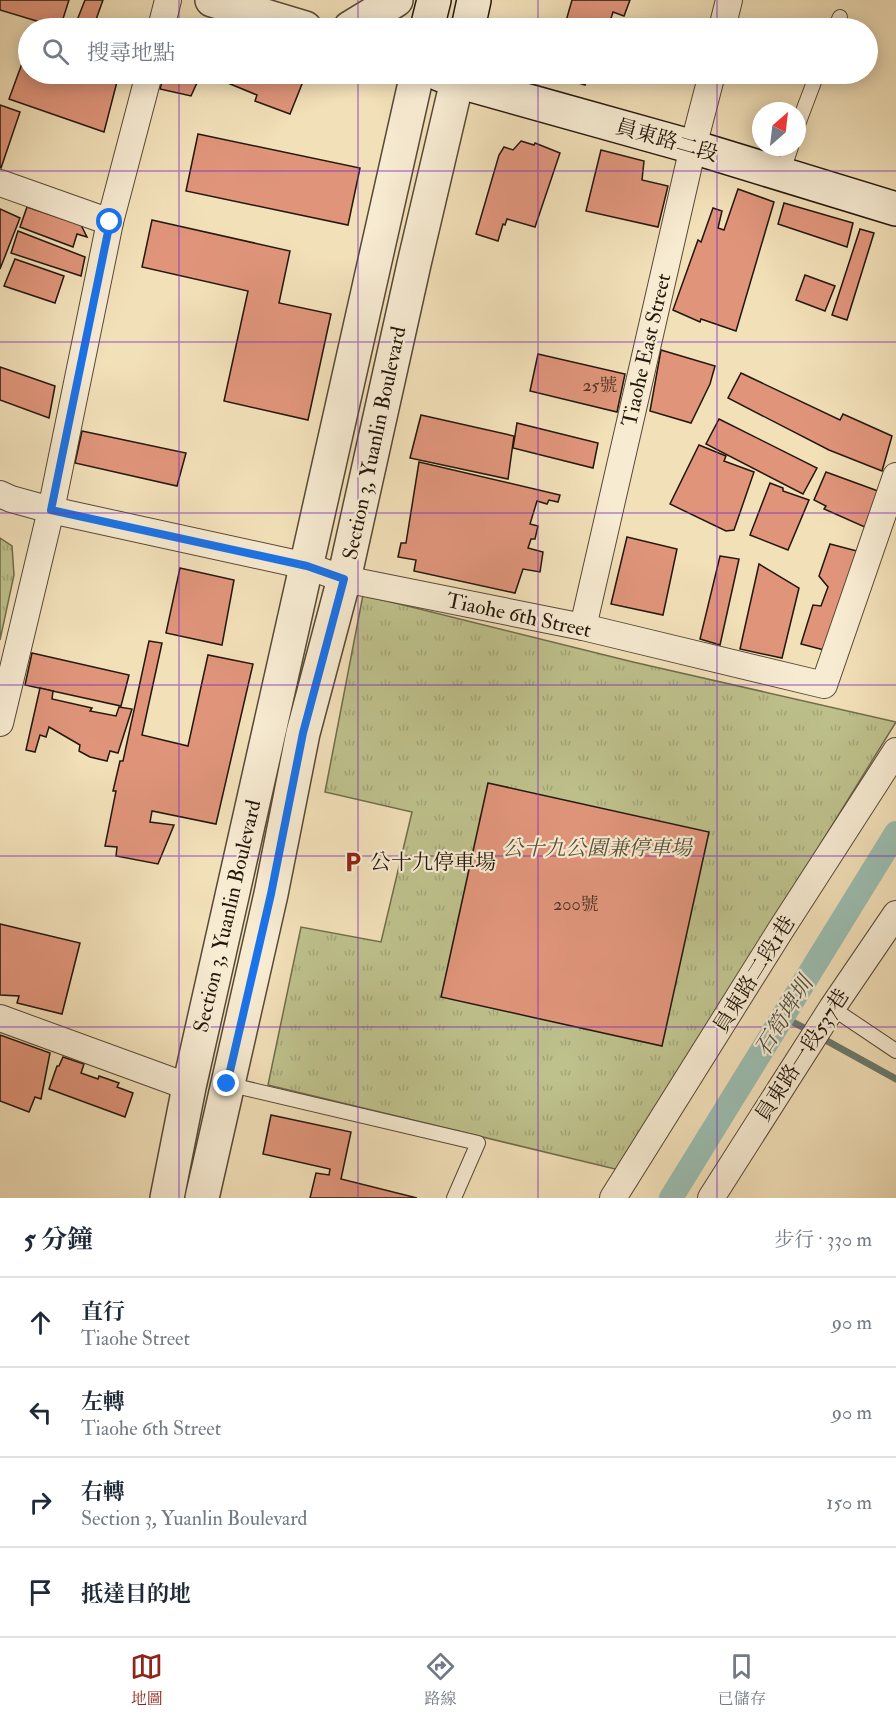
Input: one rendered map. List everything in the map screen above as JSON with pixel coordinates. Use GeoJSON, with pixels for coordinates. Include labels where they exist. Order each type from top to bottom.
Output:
{"type":"FeatureCollection","features":[{"type":"Feature","properties":{"kind":"street"},"geometry":{"type":"LineString","coordinates":[[164,18],[168,0]]}},
{"type":"Feature","properties":{"kind":"street"},"geometry":{"type":"LineString","coordinates":[[212,0],[271,18]]}},
{"type":"Feature","properties":{"kind":"street"},"geometry":{"type":"LineString","coordinates":[[366,18],[396,0]]}},
{"type":"Feature","properties":{"kind":"street"},"geometry":{"type":"LineString","coordinates":[[430,18],[434,0]]}},
{"type":"Feature","properties":{"kind":"street"},"geometry":{"type":"LineString","coordinates":[[470,18],[474,0]]}},
{"type":"Feature","properties":{"kind":"street"},"geometry":{"type":"LineString","coordinates":[[724,18],[729,0]]}},
{"type":"Feature","properties":{"kind":"street"},"geometry":{"type":"LineString","coordinates":[[0,723],[51,510],[110,222],[146,84]]}},
{"type":"Feature","properties":{"kind":"street","name":"Section 3, Yuanlin Boulevard"},"geometry":{"type":"LineString","coordinates":[[166,1198],[415,84]]}},
{"type":"Feature","properties":{"kind":"street","name":"Section 3, Yuanlin Boulevard"},"geometry":{"type":"LineString","coordinates":[[202,1198],[271,894],[303,733],[344,579],[414,264],[449,84]]}},
{"type":"Feature","properties":{"kind":"street","name":"員東路二段"},"geometry":{"type":"LineString","coordinates":[[478,84],[693,147],[787,160],[896,209]]}},
{"type":"Feature","properties":{"kind":"street","name":"Tiaohe East Street"},"geometry":{"type":"LineString","coordinates":[[583,627],[709,84]]}},
{"type":"Feature","properties":{"kind":"street"},"geometry":{"type":"LineString","coordinates":[[0,183],[110,222]]}},
{"type":"Feature","properties":{"kind":"street","name":"Tiaohe 6th Street"},"geometry":{"type":"LineString","coordinates":[[0,494],[51,510],[307,566],[344,579],[583,627],[824,685],[896,476]]}},
{"type":"Feature","properties":{"kind":"street","name":"員東路二段1巷"},"geometry":{"type":"LineString","coordinates":[[613,1198],[896,751]]}},
{"type":"Feature","properties":{"kind":"street","name":"員東路一段537巷"},"geometry":{"type":"LineString","coordinates":[[711,1198],[832,1008],[896,914]]}},
{"type":"Feature","properties":{"kind":"street"},"geometry":{"type":"LineString","coordinates":[[0,1018],[189,1087]]}},
{"type":"Feature","properties":{"kind":"lane"},"geometry":{"type":"LineString","coordinates":[[806,103],[813,84]]}},
{"type":"Feature","properties":{"kind":"lane"},"geometry":{"type":"LineString","coordinates":[[832,1008],[896,1050]]}},
{"type":"Feature","properties":{"kind":"lane"},"geometry":{"type":"LineString","coordinates":[[227,1084],[478,1143],[454,1198]]}},
{"type":"Feature","properties":{"kind":"green space"},"geometry":{"type":"Polygon","coordinates":[[[0,538],[12,546],[14,575],[0,640],[0,538]]]}},
{"type":"Feature","properties":{"kind":"green space","name":"公十九公園兼停車場"},"geometry":{"type":"Polygon","coordinates":[[[363,595],[633,662],[896,722],[619,1170],[268,1085],[301,927],[381,942],[412,812],[325,792],[363,595]]]}},
{"type":"Feature","properties":{"kind":"building"},"geometry":{"type":"Polygon","coordinates":[[[0,0],[69,0],[63,18],[27,18],[0,10],[0,0]]]}},
{"type":"Feature","properties":{"kind":"building"},"geometry":{"type":"Polygon","coordinates":[[[85,0],[103,0],[97,18],[78,18],[85,0]]]}},
{"type":"Feature","properties":{"kind":"building"},"geometry":{"type":"Polygon","coordinates":[[[572,0],[630,0],[624,16],[613,12],[611,18],[567,18],[572,0]]]}},
{"type":"Feature","properties":{"kind":"building"},"geometry":{"type":"Polygon","coordinates":[[[18,74],[18,84],[116,84],[104,132],[9,99],[18,74]]]}},
{"type":"Feature","properties":{"kind":"building"},"geometry":{"type":"Polygon","coordinates":[[[161,84],[196,84],[191,96],[160,89],[161,84]]]}},
{"type":"Feature","properties":{"kind":"building"},"geometry":{"type":"Polygon","coordinates":[[[230,84],[302,84],[290,114],[255,101],[257,95],[230,84]]]}},
{"type":"Feature","properties":{"kind":"building"},"geometry":{"type":"Polygon","coordinates":[[[0,105],[20,112],[1,168],[0,167],[0,105]]]}},
{"type":"Feature","properties":{"kind":"building"},"geometry":{"type":"Polygon","coordinates":[[[198,134],[360,168],[348,225],[186,191],[198,134]]]}},
{"type":"Feature","properties":{"kind":"building"},"geometry":{"type":"Polygon","coordinates":[[[521,141],[534,145],[535,143],[560,153],[535,227],[507,219],[505,225],[503,224],[498,241],[476,234],[499,155],[504,147],[513,150],[521,141]]]}},
{"type":"Feature","properties":{"kind":"building"},"geometry":{"type":"Polygon","coordinates":[[[601,150],[644,161],[642,180],[668,186],[658,227],[586,211],[601,150]]]}},
{"type":"Feature","properties":{"kind":"building"},"geometry":{"type":"Polygon","coordinates":[[[738,189],[774,202],[736,331],[701,319],[700,322],[673,310],[698,240],[701,242],[713,208],[722,211],[718,228],[724,230],[738,189]]]}},
{"type":"Feature","properties":{"kind":"building"},"geometry":{"type":"Polygon","coordinates":[[[784,203],[853,223],[847,247],[778,224],[784,203]]]}},
{"type":"Feature","properties":{"kind":"building"},"geometry":{"type":"Polygon","coordinates":[[[27,207],[81,225],[87,237],[77,234],[73,247],[20,227],[27,207]]]}},
{"type":"Feature","properties":{"kind":"building"},"geometry":{"type":"Polygon","coordinates":[[[0,209],[20,218],[0,269],[0,209]]]}},
{"type":"Feature","properties":{"kind":"building"},"geometry":{"type":"Polygon","coordinates":[[[152,220],[290,251],[279,303],[331,314],[308,420],[224,401],[248,291],[142,267],[152,220]]]}},
{"type":"Feature","properties":{"kind":"building"},"geometry":{"type":"Polygon","coordinates":[[[860,229],[874,233],[847,320],[832,315],[860,229]]]}},
{"type":"Feature","properties":{"kind":"building"},"geometry":{"type":"Polygon","coordinates":[[[18,231],[85,257],[81,276],[11,253],[18,231]]]}},
{"type":"Feature","properties":{"kind":"building"},"geometry":{"type":"Polygon","coordinates":[[[15,259],[64,276],[55,303],[4,286],[15,259]]]}},
{"type":"Feature","properties":{"kind":"building"},"geometry":{"type":"Polygon","coordinates":[[[805,275],[835,286],[825,311],[796,300],[805,275]]]}},
{"type":"Feature","properties":{"kind":"building"},"geometry":{"type":"Polygon","coordinates":[[[661,350],[715,366],[710,384],[691,423],[650,411],[661,350]]]}},
{"type":"Feature","properties":{"kind":"building"},"geometry":{"type":"Polygon","coordinates":[[[538,354],[625,374],[617,412],[530,391],[538,354]]]}},
{"type":"Feature","properties":{"kind":"building"},"geometry":{"type":"Polygon","coordinates":[[[0,367],[55,386],[49,418],[0,400],[0,367]]]}},
{"type":"Feature","properties":{"kind":"building"},"geometry":{"type":"Polygon","coordinates":[[[741,373],[840,420],[843,414],[892,436],[882,471],[829,450],[728,398],[741,373]]]}},
{"type":"Feature","properties":{"kind":"building"},"geometry":{"type":"Polygon","coordinates":[[[421,415],[514,436],[508,479],[410,458],[421,415]]]}},
{"type":"Feature","properties":{"kind":"building"},"geometry":{"type":"Polygon","coordinates":[[[719,419],[817,468],[803,494],[706,444],[719,419]]]}},
{"type":"Feature","properties":{"kind":"building"},"geometry":{"type":"Polygon","coordinates":[[[517,423],[598,443],[593,468],[513,448],[517,423]]]}},
{"type":"Feature","properties":{"kind":"building"},"geometry":{"type":"Polygon","coordinates":[[[82,431],[186,453],[177,486],[75,463],[82,431]]]}},
{"type":"Feature","properties":{"kind":"building"},"geometry":{"type":"Polygon","coordinates":[[[699,445],[726,456],[724,461],[754,472],[734,530],[726,531],[670,504],[699,445]]]}},
{"type":"Feature","properties":{"kind":"building"},"geometry":{"type":"Polygon","coordinates":[[[419,462],[560,495],[558,502],[549,500],[547,504],[537,501],[530,524],[538,526],[535,539],[531,539],[528,548],[543,552],[540,572],[523,569],[515,593],[414,571],[416,560],[398,557],[401,543],[406,543],[419,462]]]}},
{"type":"Feature","properties":{"kind":"building"},"geometry":{"type":"Polygon","coordinates":[[[826,472],[878,491],[867,528],[824,509],[826,506],[814,500],[826,472]]]}},
{"type":"Feature","properties":{"kind":"building"},"geometry":{"type":"Polygon","coordinates":[[[770,483],[783,488],[783,491],[809,500],[788,550],[750,535],[770,483]]]}},
{"type":"Feature","properties":{"kind":"building"},"geometry":{"type":"Polygon","coordinates":[[[627,537],[677,549],[663,615],[611,604],[627,537]]]}},
{"type":"Feature","properties":{"kind":"building"},"geometry":{"type":"Polygon","coordinates":[[[830,544],[857,551],[832,652],[801,644],[813,605],[821,606],[828,587],[819,576],[830,544]]]}},
{"type":"Feature","properties":{"kind":"building"},"geometry":{"type":"Polygon","coordinates":[[[720,556],[739,559],[720,645],[700,639],[720,556]]]}},
{"type":"Feature","properties":{"kind":"building"},"geometry":{"type":"Polygon","coordinates":[[[759,564],[799,588],[782,658],[740,649],[759,564]]]}},
{"type":"Feature","properties":{"kind":"building"},"geometry":{"type":"Polygon","coordinates":[[[180,568],[234,580],[222,645],[166,633],[180,568]]]}},
{"type":"Feature","properties":{"kind":"building"},"geometry":{"type":"Polygon","coordinates":[[[149,641],[162,643],[142,735],[188,746],[208,655],[253,664],[216,824],[152,811],[150,822],[174,825],[158,864],[116,856],[117,847],[105,846],[116,791],[113,791],[120,761],[123,761],[149,641]]]}},
{"type":"Feature","properties":{"kind":"building"},"geometry":{"type":"Polygon","coordinates":[[[32,653],[129,675],[121,706],[25,685],[32,653]]]}},
{"type":"Feature","properties":{"kind":"building"},"geometry":{"type":"Polygon","coordinates":[[[40,688],[53,691],[52,699],[92,708],[90,711],[116,716],[119,707],[132,709],[118,753],[110,751],[107,761],[90,757],[79,751],[80,745],[49,727],[46,737],[40,735],[35,752],[26,750],[40,688]]]}},
{"type":"Feature","properties":{"kind":"building"},"geometry":{"type":"Polygon","coordinates":[[[488,783],[709,832],[662,1046],[441,997],[488,783]]]}},
{"type":"Feature","properties":{"kind":"building"},"geometry":{"type":"Polygon","coordinates":[[[0,924],[80,943],[62,1014],[17,1003],[19,996],[0,995],[0,924]]]}},
{"type":"Feature","properties":{"kind":"building"},"geometry":{"type":"Polygon","coordinates":[[[0,1035],[50,1053],[41,1099],[35,1097],[29,1112],[0,1101],[0,1035]]]}},
{"type":"Feature","properties":{"kind":"building"},"geometry":{"type":"Polygon","coordinates":[[[63,1057],[84,1064],[81,1073],[119,1083],[117,1087],[133,1093],[125,1117],[49,1089],[57,1066],[63,1057]]]}},
{"type":"Feature","properties":{"kind":"building"},"geometry":{"type":"Polygon","coordinates":[[[271,1115],[351,1132],[341,1179],[417,1198],[310,1198],[316,1173],[329,1175],[330,1169],[263,1154],[271,1115]]]}},
{"type":"Feature","properties":{"kind":"waterway","name":"石筍埤圳"},"geometry":{"type":"LineString","coordinates":[[671,1198],[896,833]]}},
{"type":"Feature","properties":{"kind":"waterway"},"geometry":{"type":"LineString","coordinates":[[783,1017],[810,1031]]}},
{"type":"Feature","properties":{"kind":"waterway"},"geometry":{"type":"LineString","coordinates":[[820,1037],[896,1079]]}},
{"type":"Feature","properties":{"kind":"place","name":"公十九停車場"},"geometry":{"type":"Point","coordinates":[353,862]}},
{"type":"Feature","properties":{"kind":"route"},"geometry":{"type":"LineString","coordinates":[[110,222],[51,510],[307,566],[344,579],[303,733],[271,894],[227,1084]]}}]}
